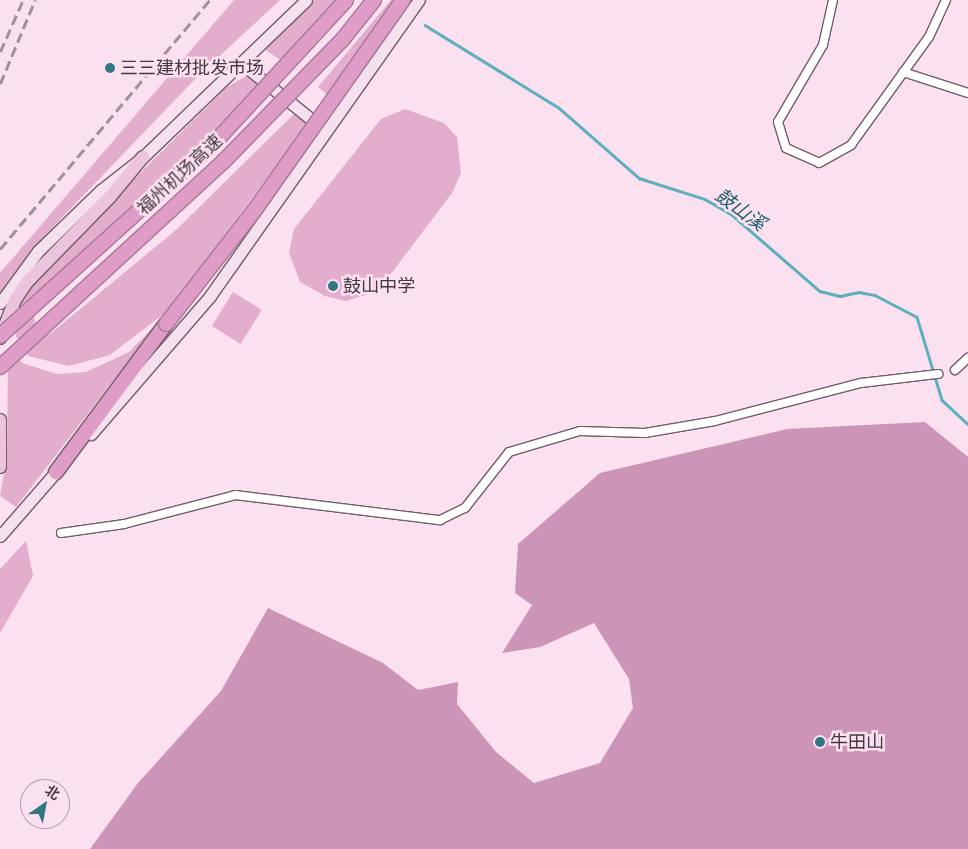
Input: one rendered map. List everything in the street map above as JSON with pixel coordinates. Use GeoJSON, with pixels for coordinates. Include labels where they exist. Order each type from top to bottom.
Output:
{"type":"FeatureCollection","features":[{"type":"Feature","properties":{"kind":"highway","name":"福州机场高速"},"geometry":{"type":"LineString","coordinates":[[0,338],[216,141],[346,0]]}},
{"type":"Feature","properties":{"kind":"highway","name":"福州机场高速"},"geometry":{"type":"LineString","coordinates":[[0,367],[223,162],[343,39],[374,0]]}},
{"type":"Feature","properties":{"kind":"highway"},"geometry":{"type":"LineString","coordinates":[[56,472],[166,324],[254,211],[403,0]]}},
{"type":"Feature","properties":{"kind":"main road"},"geometry":{"type":"LineString","coordinates":[[0,304],[38,252],[101,190],[143,157],[306,0]]}},
{"type":"Feature","properties":{"kind":"main road"},"geometry":{"type":"LineString","coordinates":[[0,536],[210,296],[419,0]]}},
{"type":"Feature","properties":{"kind":"main road"},"geometry":{"type":"LineString","coordinates":[[241,63],[327,132]]}},
{"type":"Feature","properties":{"kind":"main road"},"geometry":{"type":"LineString","coordinates":[[0,338],[15,300],[28,281],[110,197],[143,157]]}},
{"type":"Feature","properties":{"kind":"main road"},"geometry":{"type":"LineString","coordinates":[[0,420],[0,467]]}},
{"type":"Feature","properties":{"kind":"street"},"geometry":{"type":"LineString","coordinates":[[833,0],[822,45],[778,122],[786,148],[819,163],[851,145],[929,37],[946,0]]}},
{"type":"Feature","properties":{"kind":"street"},"geometry":{"type":"LineString","coordinates":[[903,72],[968,93]]}},
{"type":"Feature","properties":{"kind":"street"},"geometry":{"type":"LineString","coordinates":[[955,370],[968,358]]}},
{"type":"Feature","properties":{"kind":"street"},"geometry":{"type":"LineString","coordinates":[[61,533],[124,524],[235,495],[440,520],[465,508],[509,452],[580,431],[645,433],[716,421],[860,383],[918,378],[938,374]]}},
{"type":"Feature","properties":{"kind":"shaded area"},"geometry":{"type":"Polygon","coordinates":[[[234,0],[280,0],[195,79],[31,250],[0,305],[0,273],[234,0]]]}},
{"type":"Feature","properties":{"kind":"shaded area"},"geometry":{"type":"Polygon","coordinates":[[[315,0],[341,0],[285,63],[264,49],[315,0]]]}},
{"type":"Feature","properties":{"kind":"shaded area"},"geometry":{"type":"Polygon","coordinates":[[[391,0],[393,0],[328,95],[318,87],[391,0]]]}},
{"type":"Feature","properties":{"kind":"shaded area"},"geometry":{"type":"Polygon","coordinates":[[[246,76],[263,88],[29,301],[36,324],[50,334],[177,229],[296,112],[309,122],[170,309],[110,355],[69,366],[28,356],[16,336],[18,310],[40,272],[227,87],[246,76]]]}},
{"type":"Feature","properties":{"kind":"shaded area"},"geometry":{"type":"Polygon","coordinates":[[[405,109],[444,123],[457,137],[461,173],[452,193],[387,279],[369,294],[346,301],[325,296],[300,282],[289,253],[294,229],[381,119],[405,109]]]}},
{"type":"Feature","properties":{"kind":"shaded area"},"geometry":{"type":"Polygon","coordinates":[[[233,292],[262,310],[241,344],[212,326],[233,292]]]}},
{"type":"Feature","properties":{"kind":"shaded area"},"geometry":{"type":"Polygon","coordinates":[[[159,321],[16,507],[0,496],[7,457],[8,354],[25,364],[57,374],[86,372],[129,352],[159,321]]]}},
{"type":"Feature","properties":{"kind":"shaded area"},"geometry":{"type":"Polygon","coordinates":[[[925,422],[968,457],[968,849],[90,849],[138,783],[221,691],[268,608],[383,663],[418,690],[458,682],[457,704],[496,752],[534,783],[600,763],[633,708],[629,679],[594,623],[540,647],[502,653],[532,605],[515,593],[518,544],[600,473],[787,429],[925,422]]]}},
{"type":"Feature","properties":{"kind":"shaded area"},"geometry":{"type":"Polygon","coordinates":[[[26,541],[33,576],[0,633],[0,569],[26,541]]]}},
{"type":"Feature","properties":{"kind":"waterway","name":"鼓山溪"},"geometry":{"type":"LineString","coordinates":[[425,25],[558,107],[639,178],[705,199],[731,214],[820,291],[840,296],[859,292],[875,295],[917,317],[942,400],[968,424]]}},
{"type":"Feature","properties":{"kind":"railway"},"geometry":{"type":"LineString","coordinates":[[0,52],[23,0]]}},
{"type":"Feature","properties":{"kind":"railway"},"geometry":{"type":"LineString","coordinates":[[0,84],[35,0]]}},
{"type":"Feature","properties":{"kind":"railway"},"geometry":{"type":"LineString","coordinates":[[0,249],[210,0]]}},
{"type":"Feature","properties":{"kind":"place","name":"三三建材批发市场"},"geometry":{"type":"Point","coordinates":[110,68]}},
{"type":"Feature","properties":{"kind":"place","name":"鼓山中学"},"geometry":{"type":"Point","coordinates":[333,286]}},
{"type":"Feature","properties":{"kind":"place","name":"牛田山"},"geometry":{"type":"Point","coordinates":[820,742]}}]}
